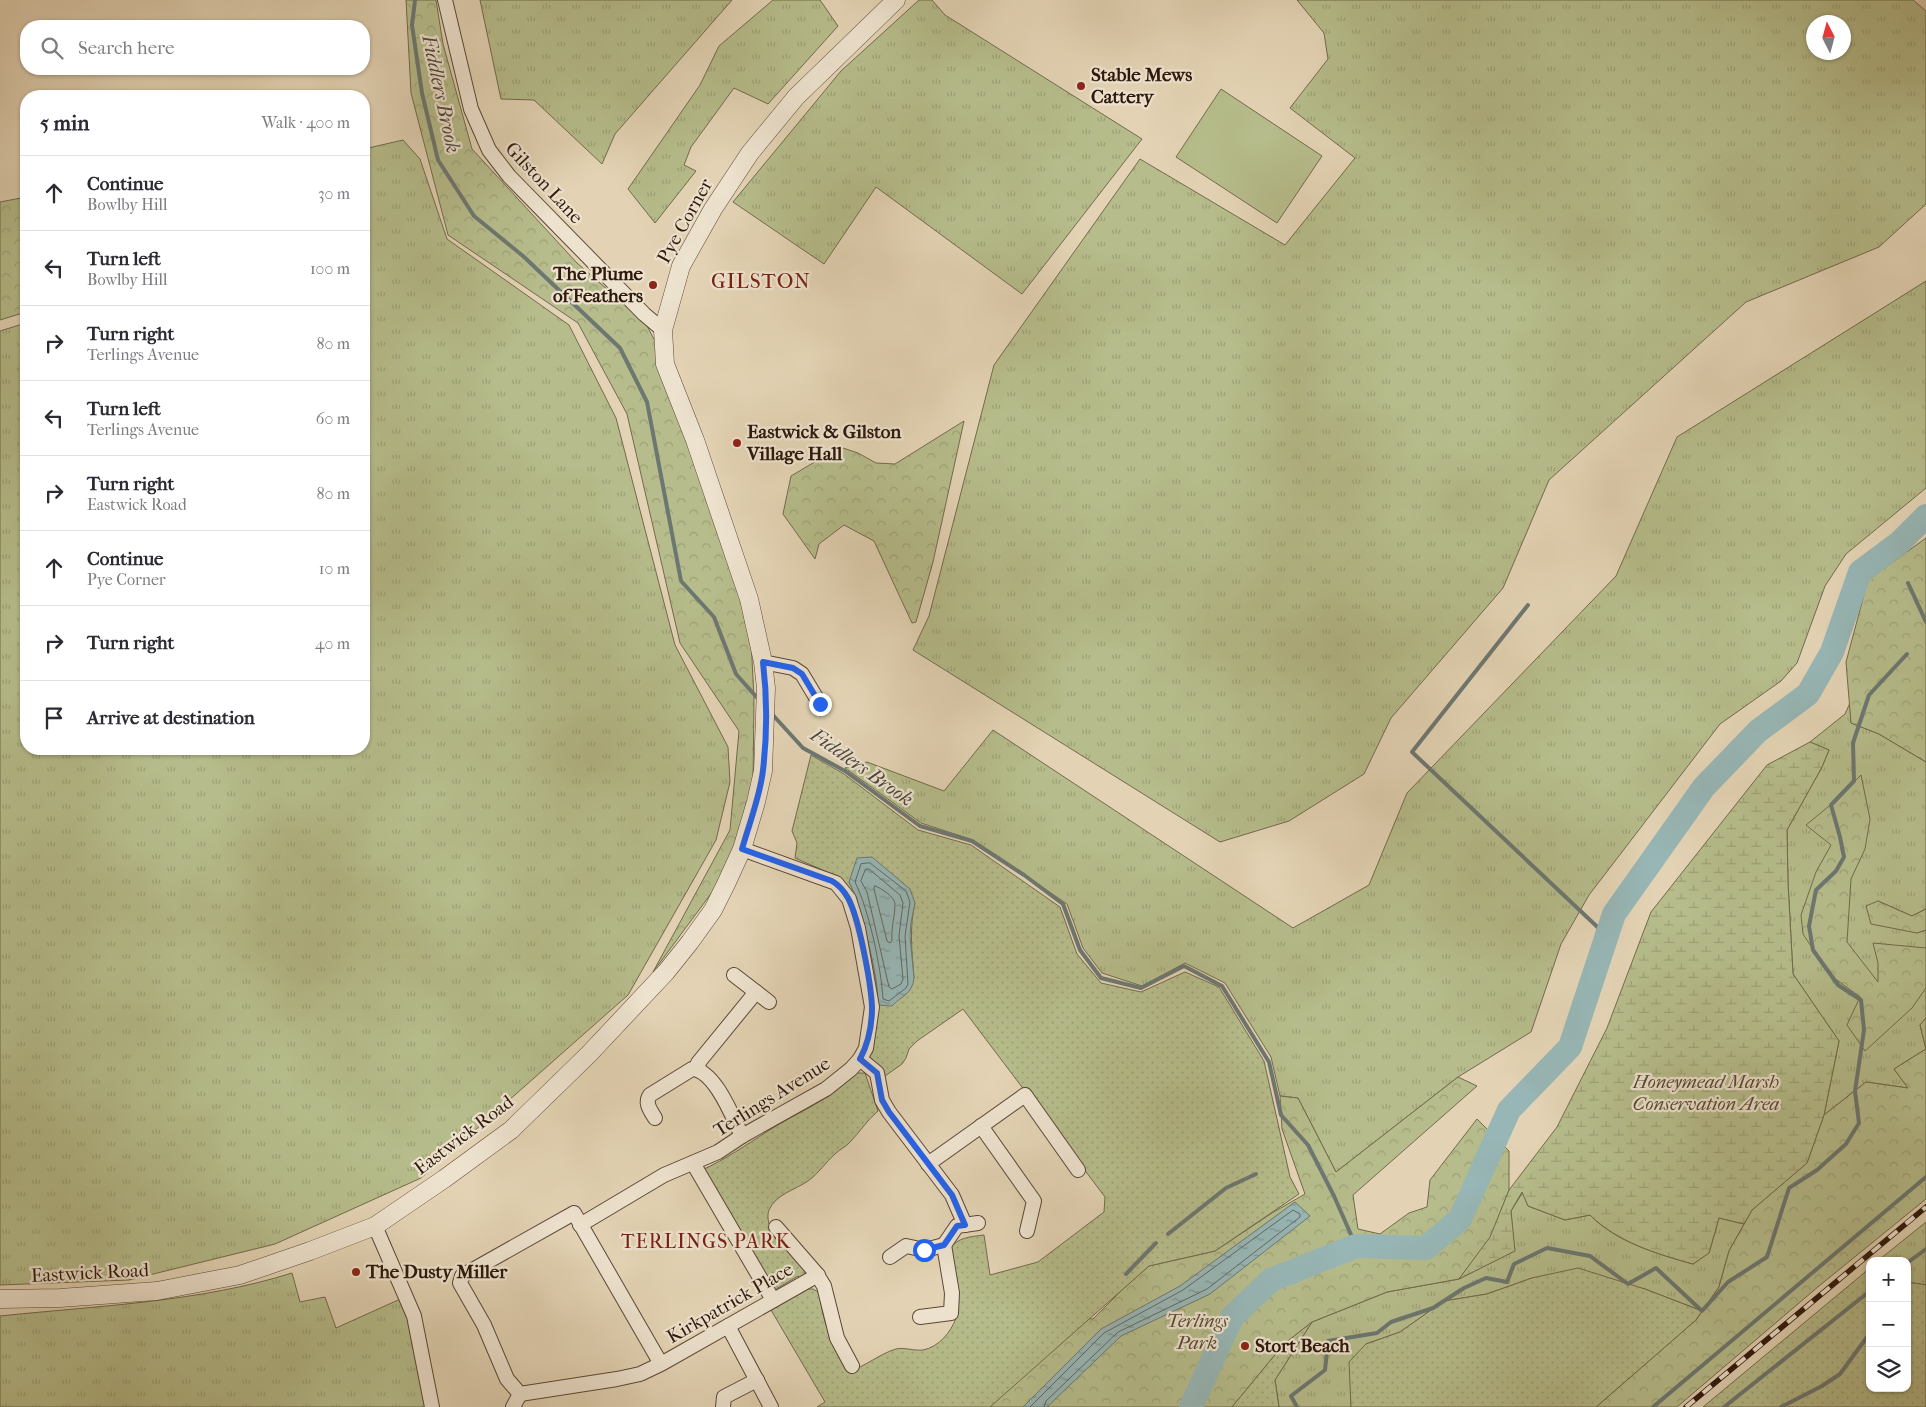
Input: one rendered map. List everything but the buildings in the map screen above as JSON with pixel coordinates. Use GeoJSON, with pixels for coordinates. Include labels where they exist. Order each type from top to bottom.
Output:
{"type":"FeatureCollection","features":[{"type":"Feature","properties":{"kind":"street","name":"Gilston Lane"},"geometry":{"type":"LineString","coordinates":[[445,0],[471,109],[488,150],[515,183],[644,314],[663,330]]}},
{"type":"Feature","properties":{"kind":"street","name":"Pye Corner"},"geometry":{"type":"LineString","coordinates":[[766,688],[763,662],[749,600],[695,440],[665,364],[663,330],[681,266],[713,209],[750,153],[796,97],[896,0]]}},
{"type":"Feature","properties":{"kind":"street"},"geometry":{"type":"LineString","coordinates":[[763,662],[793,668],[802,674],[820,704]]}},
{"type":"Feature","properties":{"kind":"street","name":"Eastwick Road"},"geometry":{"type":"LineString","coordinates":[[0,1299],[60,1298],[156,1291],[240,1275],[375,1226],[444,1180],[511,1130],[589,1054],[666,972],[712,910],[742,849],[756,802],[763,771],[766,688]]}},
{"type":"Feature","properties":{"kind":"street","name":"Terlings Avenue"},"geometry":{"type":"LineString","coordinates":[[661,1364],[640,1374],[517,1401],[484,1325],[460,1283],[462,1276],[664,1175],[718,1152],[742,1136],[826,1089],[851,1069],[860,1059],[866,1048],[872,1007],[858,928],[848,899],[832,881],[742,849]]}},
{"type":"Feature","properties":{"kind":"street"},"geometry":{"type":"LineString","coordinates":[[734,975],[769,1002]]}},
{"type":"Feature","properties":{"kind":"street"},"geometry":{"type":"LineString","coordinates":[[699,1069],[698,1063],[756,992]]}},
{"type":"Feature","properties":{"kind":"street"},"geometry":{"type":"LineString","coordinates":[[860,1059],[877,1073],[882,1100],[889,1112],[972,1224],[957,1226],[944,1245],[924,1250],[906,1246],[890,1257]]}},
{"type":"Feature","properties":{"kind":"street"},"geometry":{"type":"LineString","coordinates":[[655,1118],[648,1106],[650,1095],[692,1069],[699,1069],[712,1079],[742,1136]]}},
{"type":"Feature","properties":{"kind":"street"},"geometry":{"type":"LineString","coordinates":[[928,1164],[1025,1095],[1078,1170]]}},
{"type":"Feature","properties":{"kind":"street"},"geometry":{"type":"LineString","coordinates":[[981,1126],[1034,1201],[1027,1231]]}},
{"type":"Feature","properties":{"kind":"street"},"geometry":{"type":"LineString","coordinates":[[693,1162],[773,1300]]}},
{"type":"Feature","properties":{"kind":"street"},"geometry":{"type":"LineString","coordinates":[[577,1219],[661,1364]]}},
{"type":"Feature","properties":{"kind":"street"},"geometry":{"type":"LineString","coordinates":[[375,1226],[414,1316],[432,1407]]}},
{"type":"Feature","properties":{"kind":"street"},"geometry":{"type":"LineString","coordinates":[[776,1227],[818,1276],[824,1286],[837,1338],[852,1366]]}},
{"type":"Feature","properties":{"kind":"street"},"geometry":{"type":"LineString","coordinates":[[920,1317],[950,1313],[952,1293],[944,1245]]}},
{"type":"Feature","properties":{"kind":"street","name":"Kirkpatrick Place"},"geometry":{"type":"LineString","coordinates":[[661,1364],[818,1276]]}},
{"type":"Feature","properties":{"kind":"street"},"geometry":{"type":"LineString","coordinates":[[728,1326],[771,1407]]}},
{"type":"Feature","properties":{"kind":"street"},"geometry":{"type":"LineString","coordinates":[[722,1407],[724,1397],[756,1380]]}},
{"type":"Feature","properties":{"kind":"green space"},"geometry":{"type":"Polygon","coordinates":[[[406,0],[436,0],[443,44],[472,149],[577,263],[645,322],[657,345],[749,599],[754,699],[753,786],[730,868],[653,972],[730,830],[739,731],[680,643],[627,414],[578,323],[448,235],[411,93],[406,0]]]}},
{"type":"Feature","properties":{"kind":"green space"},"geometry":{"type":"Polygon","coordinates":[[[480,0],[732,0],[615,134],[602,164],[534,100],[501,99],[480,0]]]}},
{"type":"Feature","properties":{"kind":"green space"},"geometry":{"type":"Polygon","coordinates":[[[773,0],[820,0],[838,26],[768,104],[734,88],[691,147],[684,165],[696,171],[655,223],[628,189],[700,85],[719,46],[773,0]]]}},
{"type":"Feature","properties":{"kind":"green space"},"geometry":{"type":"Polygon","coordinates":[[[919,0],[932,0],[945,15],[1142,139],[1022,294],[876,187],[824,264],[733,202],[841,71],[919,0]]]}},
{"type":"Feature","properties":{"kind":"green space"},"geometry":{"type":"Polygon","coordinates":[[[1297,0],[1913,0],[1926,11],[1926,204],[1879,247],[1746,302],[1549,480],[1503,588],[1391,718],[1364,774],[1289,821],[1220,842],[913,650],[929,616],[994,365],[1140,159],[1285,245],[1355,158],[1290,108],[1328,59],[1324,33],[1297,0]]]}},
{"type":"Feature","properties":{"kind":"green space"},"geometry":{"type":"Polygon","coordinates":[[[1221,89],[1322,156],[1277,223],[1176,157],[1221,89]]]}},
{"type":"Feature","properties":{"kind":"green space"},"geometry":{"type":"Polygon","coordinates":[[[403,140],[420,159],[447,239],[569,325],[616,418],[675,645],[728,747],[730,782],[716,840],[628,995],[421,1178],[275,1244],[129,1280],[0,1285],[0,331],[20,325],[20,755],[370,755],[370,148],[403,140]]]}},
{"type":"Feature","properties":{"kind":"green space"},"geometry":{"type":"Polygon","coordinates":[[[20,198],[20,314],[0,320],[0,202],[20,198]]]}},
{"type":"Feature","properties":{"kind":"green space"},"geometry":{"type":"Polygon","coordinates":[[[1926,281],[1926,488],[1846,554],[1825,586],[1797,663],[1781,681],[1720,724],[1589,895],[1561,944],[1531,1032],[1458,1077],[1336,1172],[1298,1098],[1280,1096],[1271,1057],[1225,983],[1185,963],[1142,986],[1102,973],[1083,948],[1067,904],[973,840],[921,823],[845,768],[867,762],[944,791],[993,730],[1293,928],[1369,885],[1407,793],[1616,576],[1677,437],[1926,281]]]}},
{"type":"Feature","properties":{"kind":"green space"},"geometry":{"type":"Polygon","coordinates":[[[964,421],[933,562],[916,622],[912,623],[874,541],[844,525],[819,544],[815,559],[783,514],[791,476],[840,447],[858,453],[876,463],[895,464],[964,421]]]}},
{"type":"Feature","properties":{"kind":"green space"},"geometry":{"type":"Polygon","coordinates":[[[1926,538],[1926,762],[1879,734],[1851,723],[1846,662],[1868,580],[1926,538]]]}},
{"type":"Feature","properties":{"kind":"green space"},"geometry":{"type":"Polygon","coordinates":[[[1850,703],[1851,723],[1879,734],[1926,762],[1926,909],[1912,916],[1878,901],[1917,933],[1926,930],[1926,1018],[1920,1025],[1926,1049],[1894,1069],[1908,1088],[1866,1082],[1824,1115],[1839,1041],[1793,974],[1787,830],[1822,767],[1829,750],[1810,742],[1845,714],[1850,703]]]}},
{"type":"Feature","properties":{"kind":"green space","name":"Honeymead Marsh Conservation Area"},"geometry":{"type":"Polygon","coordinates":[[[1810,742],[1829,750],[1822,767],[1787,830],[1793,974],[1839,1041],[1824,1115],[1807,1163],[1752,1210],[1744,1224],[1719,1218],[1709,1253],[1693,1264],[1625,1240],[1612,1233],[1590,1215],[1565,1220],[1528,1206],[1522,1192],[1511,1211],[1515,1251],[1459,1279],[1490,1237],[1509,1190],[1557,1127],[1607,1028],[1651,912],[1767,765],[1810,742]]]}},
{"type":"Feature","properties":{"kind":"green space"},"geometry":{"type":"Polygon","coordinates":[[[811,755],[844,774],[918,830],[971,845],[1060,907],[1077,954],[1101,983],[1141,992],[1185,972],[1219,987],[1264,1061],[1290,1177],[1299,1194],[1215,1251],[1149,1266],[990,1407],[817,1407],[825,1402],[771,1310],[807,1289],[813,1289],[820,1293],[828,1331],[844,1367],[849,1371],[896,1349],[923,1350],[929,1348],[944,1338],[956,1318],[949,1249],[953,1245],[965,1238],[984,1235],[990,1275],[1038,1262],[1104,1212],[1105,1197],[963,1009],[917,1041],[909,1049],[902,1064],[885,1076],[869,1056],[873,1032],[841,878],[795,858],[797,843],[792,831],[811,755]],[[849,882],[858,905],[870,948],[878,1005],[914,978],[912,931],[915,903],[849,882]]]}},
{"type":"Feature","properties":{"kind":"green space"},"geometry":{"type":"Polygon","coordinates":[[[1861,775],[1870,819],[1865,849],[1851,879],[1847,942],[1878,982],[1878,963],[1873,943],[1926,948],[1926,988],[1912,1008],[1865,1051],[1847,1025],[1860,997],[1830,975],[1803,934],[1801,915],[1816,872],[1831,845],[1806,825],[1834,802],[1861,775]]]}},
{"type":"Feature","properties":{"kind":"green space"},"geometry":{"type":"Polygon","coordinates":[[[1878,901],[1912,916],[1926,909],[1926,930],[1917,933],[1871,924],[1866,906],[1878,901]]]}},
{"type":"Feature","properties":{"kind":"green space"},"geometry":{"type":"Polygon","coordinates":[[[1926,1018],[1926,1049],[1920,1025],[1926,1018]]]}},
{"type":"Feature","properties":{"kind":"green space"},"geometry":{"type":"Polygon","coordinates":[[[1926,1049],[1926,1199],[1819,1286],[1677,1407],[1596,1407],[1696,1320],[1719,1287],[1729,1251],[1752,1210],[1807,1163],[1824,1115],[1866,1082],[1908,1088],[1894,1069],[1926,1049]]]}},
{"type":"Feature","properties":{"kind":"green space"},"geometry":{"type":"Polygon","coordinates":[[[855,1073],[865,1073],[878,1111],[848,1144],[835,1154],[812,1178],[781,1196],[769,1210],[769,1223],[776,1240],[797,1260],[804,1270],[805,1276],[801,1279],[798,1276],[771,1292],[702,1170],[728,1157],[779,1124],[825,1098],[836,1091],[855,1073]]]}},
{"type":"Feature","properties":{"kind":"green space","name":"Terlings Park"},"geometry":{"type":"Polygon","coordinates":[[[1458,1077],[1477,1086],[1353,1195],[1358,1229],[1380,1234],[1409,1213],[1427,1207],[1430,1180],[1477,1119],[1509,1151],[1509,1190],[1491,1237],[1459,1279],[1387,1292],[1312,1322],[1284,1344],[1232,1407],[982,1407],[1052,1316],[1093,1319],[1149,1266],[1215,1251],[1272,1213],[1305,1194],[1282,1129],[1280,1096],[1298,1098],[1336,1172],[1458,1077]]]}},
{"type":"Feature","properties":{"kind":"green space"},"geometry":{"type":"Polygon","coordinates":[[[1523,1192],[1528,1206],[1565,1220],[1590,1215],[1612,1233],[1625,1240],[1665,1256],[1693,1264],[1709,1253],[1719,1218],[1744,1224],[1729,1251],[1719,1287],[1702,1311],[1645,1289],[1532,1278],[1487,1294],[1444,1301],[1400,1332],[1366,1344],[1351,1387],[1351,1407],[1279,1407],[1275,1380],[1312,1322],[1387,1292],[1459,1279],[1514,1251],[1511,1211],[1523,1192]]]}},
{"type":"Feature","properties":{"kind":"green space"},"geometry":{"type":"Polygon","coordinates":[[[1926,1222],[1926,1285],[1911,1283],[1911,1257],[1882,1257],[1926,1222]]]}},
{"type":"Feature","properties":{"kind":"green space"},"geometry":{"type":"Polygon","coordinates":[[[1578,1268],[1645,1289],[1702,1311],[1696,1320],[1596,1407],[1351,1407],[1349,1362],[1366,1344],[1400,1332],[1444,1301],[1487,1294],[1532,1278],[1578,1268]]]}},
{"type":"Feature","properties":{"kind":"green space"},"geometry":{"type":"Polygon","coordinates":[[[1866,1271],[1866,1392],[1911,1392],[1911,1283],[1926,1285],[1926,1407],[1703,1407],[1866,1271]]]}},
{"type":"Feature","properties":{"kind":"green space"},"geometry":{"type":"Polygon","coordinates":[[[292,1273],[300,1302],[325,1297],[336,1328],[407,1296],[432,1407],[0,1407],[0,1316],[185,1297],[257,1283],[292,1273]]]}},
{"type":"Feature","properties":{"kind":"green space"},"geometry":{"type":"Polygon","coordinates":[[[1312,1322],[1275,1380],[1279,1407],[1232,1407],[1284,1344],[1312,1322]]]}},
{"type":"Feature","properties":{"kind":"water"},"geometry":{"type":"Polygon","coordinates":[[[872,857],[910,889],[915,903],[910,936],[913,984],[909,991],[892,1006],[878,1005],[870,948],[858,905],[849,882],[857,858],[872,857]]]}},
{"type":"Feature","properties":{"kind":"water"},"geometry":{"type":"Polygon","coordinates":[[[1295,1202],[1310,1216],[1210,1294],[1121,1336],[1047,1407],[1023,1407],[1101,1329],[1180,1286],[1295,1202]]]}},
{"type":"Feature","properties":{"kind":"waterway","name":"Fiddlers Brook"},"geometry":{"type":"LineString","coordinates":[[415,0],[412,25],[422,93],[438,160],[474,216],[523,256],[620,348],[647,402],[681,581],[714,617],[736,674],[760,701]]}},
{"type":"Feature","properties":{"kind":"waterway"},"geometry":{"type":"LineString","coordinates":[[1191,1407],[1232,1317],[1271,1280],[1356,1246],[1426,1248],[1460,1219],[1509,1110],[1570,1047],[1614,914],[1704,787],[1758,731],[1808,694],[1832,652],[1860,572],[1899,543],[1926,516]]}},
{"type":"Feature","properties":{"kind":"waterway"},"geometry":{"type":"LineString","coordinates":[[1908,583],[1926,622]]}},
{"type":"Feature","properties":{"kind":"waterway"},"geometry":{"type":"LineString","coordinates":[[1528,605],[1412,752],[1607,936]]}},
{"type":"Feature","properties":{"kind":"waterway"},"geometry":{"type":"LineString","coordinates":[[1297,1407],[1291,1396],[1325,1370],[1328,1341],[1377,1333],[1391,1322],[1433,1308],[1464,1288],[1486,1278],[1507,1282],[1514,1264],[1547,1248],[1590,1256],[1628,1284],[1656,1268],[1702,1311],[1728,1282],[1767,1257],[1789,1188],[1817,1170],[1846,1144],[1859,1123],[1855,1091],[1864,1030],[1861,1000],[1838,985],[1813,950],[1809,926],[1816,890],[1836,871],[1844,857],[1831,805],[1854,781],[1853,743],[1869,695],[1907,654]]}},
{"type":"Feature","properties":{"kind":"waterway","name":"Fiddlers Brook"},"geometry":{"type":"LineString","coordinates":[[771,713],[803,748],[845,771],[920,826],[972,841],[1024,875],[1063,904],[1080,950],[1101,978],[1141,988],[1184,966],[1222,986],[1269,1062],[1281,1115],[1308,1145],[1334,1196],[1356,1246]]}},
{"type":"Feature","properties":{"kind":"waterway"},"geometry":{"type":"LineString","coordinates":[[1168,1234],[1226,1188],[1256,1174]]}},
{"type":"Feature","properties":{"kind":"waterway"},"geometry":{"type":"LineString","coordinates":[[1653,1407],[1926,1177]]}},
{"type":"Feature","properties":{"kind":"waterway"},"geometry":{"type":"LineString","coordinates":[[1126,1274],[1156,1243]]}},
{"type":"Feature","properties":{"kind":"waterway"},"geometry":{"type":"LineString","coordinates":[[1911,1260],[1926,1249]]}},
{"type":"Feature","properties":{"kind":"waterway"},"geometry":{"type":"LineString","coordinates":[[1724,1407],[1866,1294]]}},
{"type":"Feature","properties":{"kind":"waterway"},"geometry":{"type":"LineString","coordinates":[[1781,1407],[1822,1386],[1840,1374],[1866,1338]]}},
{"type":"Feature","properties":{"kind":"railway"},"geometry":{"type":"LineString","coordinates":[[1686,1407],[1926,1207]]}},
{"type":"Feature","properties":{"kind":"place","name":"Stable Mews Cattery"},"geometry":{"type":"Point","coordinates":[1081,86]}},
{"type":"Feature","properties":{"kind":"place","name":"The Plume of Feathers"},"geometry":{"type":"Point","coordinates":[653,285]}},
{"type":"Feature","properties":{"kind":"place","name":"Eastwick & Gilston Village Hall"},"geometry":{"type":"Point","coordinates":[737,443]}},
{"type":"Feature","properties":{"kind":"place","name":"The Dusty Miller"},"geometry":{"type":"Point","coordinates":[356,1272]}},
{"type":"Feature","properties":{"kind":"place","name":"Stort Beach"},"geometry":{"type":"Point","coordinates":[1245,1346]}},
{"type":"Feature","properties":{"kind":"district","name":"GILSTON"},"geometry":{"type":"Point","coordinates":[761,281]}},
{"type":"Feature","properties":{"kind":"district","name":"TERLINGS PARK"},"geometry":{"type":"Point","coordinates":[706,1241]}},
{"type":"Feature","properties":{"kind":"route"},"geometry":{"type":"LineString","coordinates":[[820,704],[802,674],[793,668],[763,662],[766,688],[763,771],[742,849],[832,881],[848,899],[858,928],[872,1007],[866,1048],[860,1059],[877,1073],[882,1100],[952,1195],[965,1225],[957,1226],[944,1245],[924,1250]]}}]}
